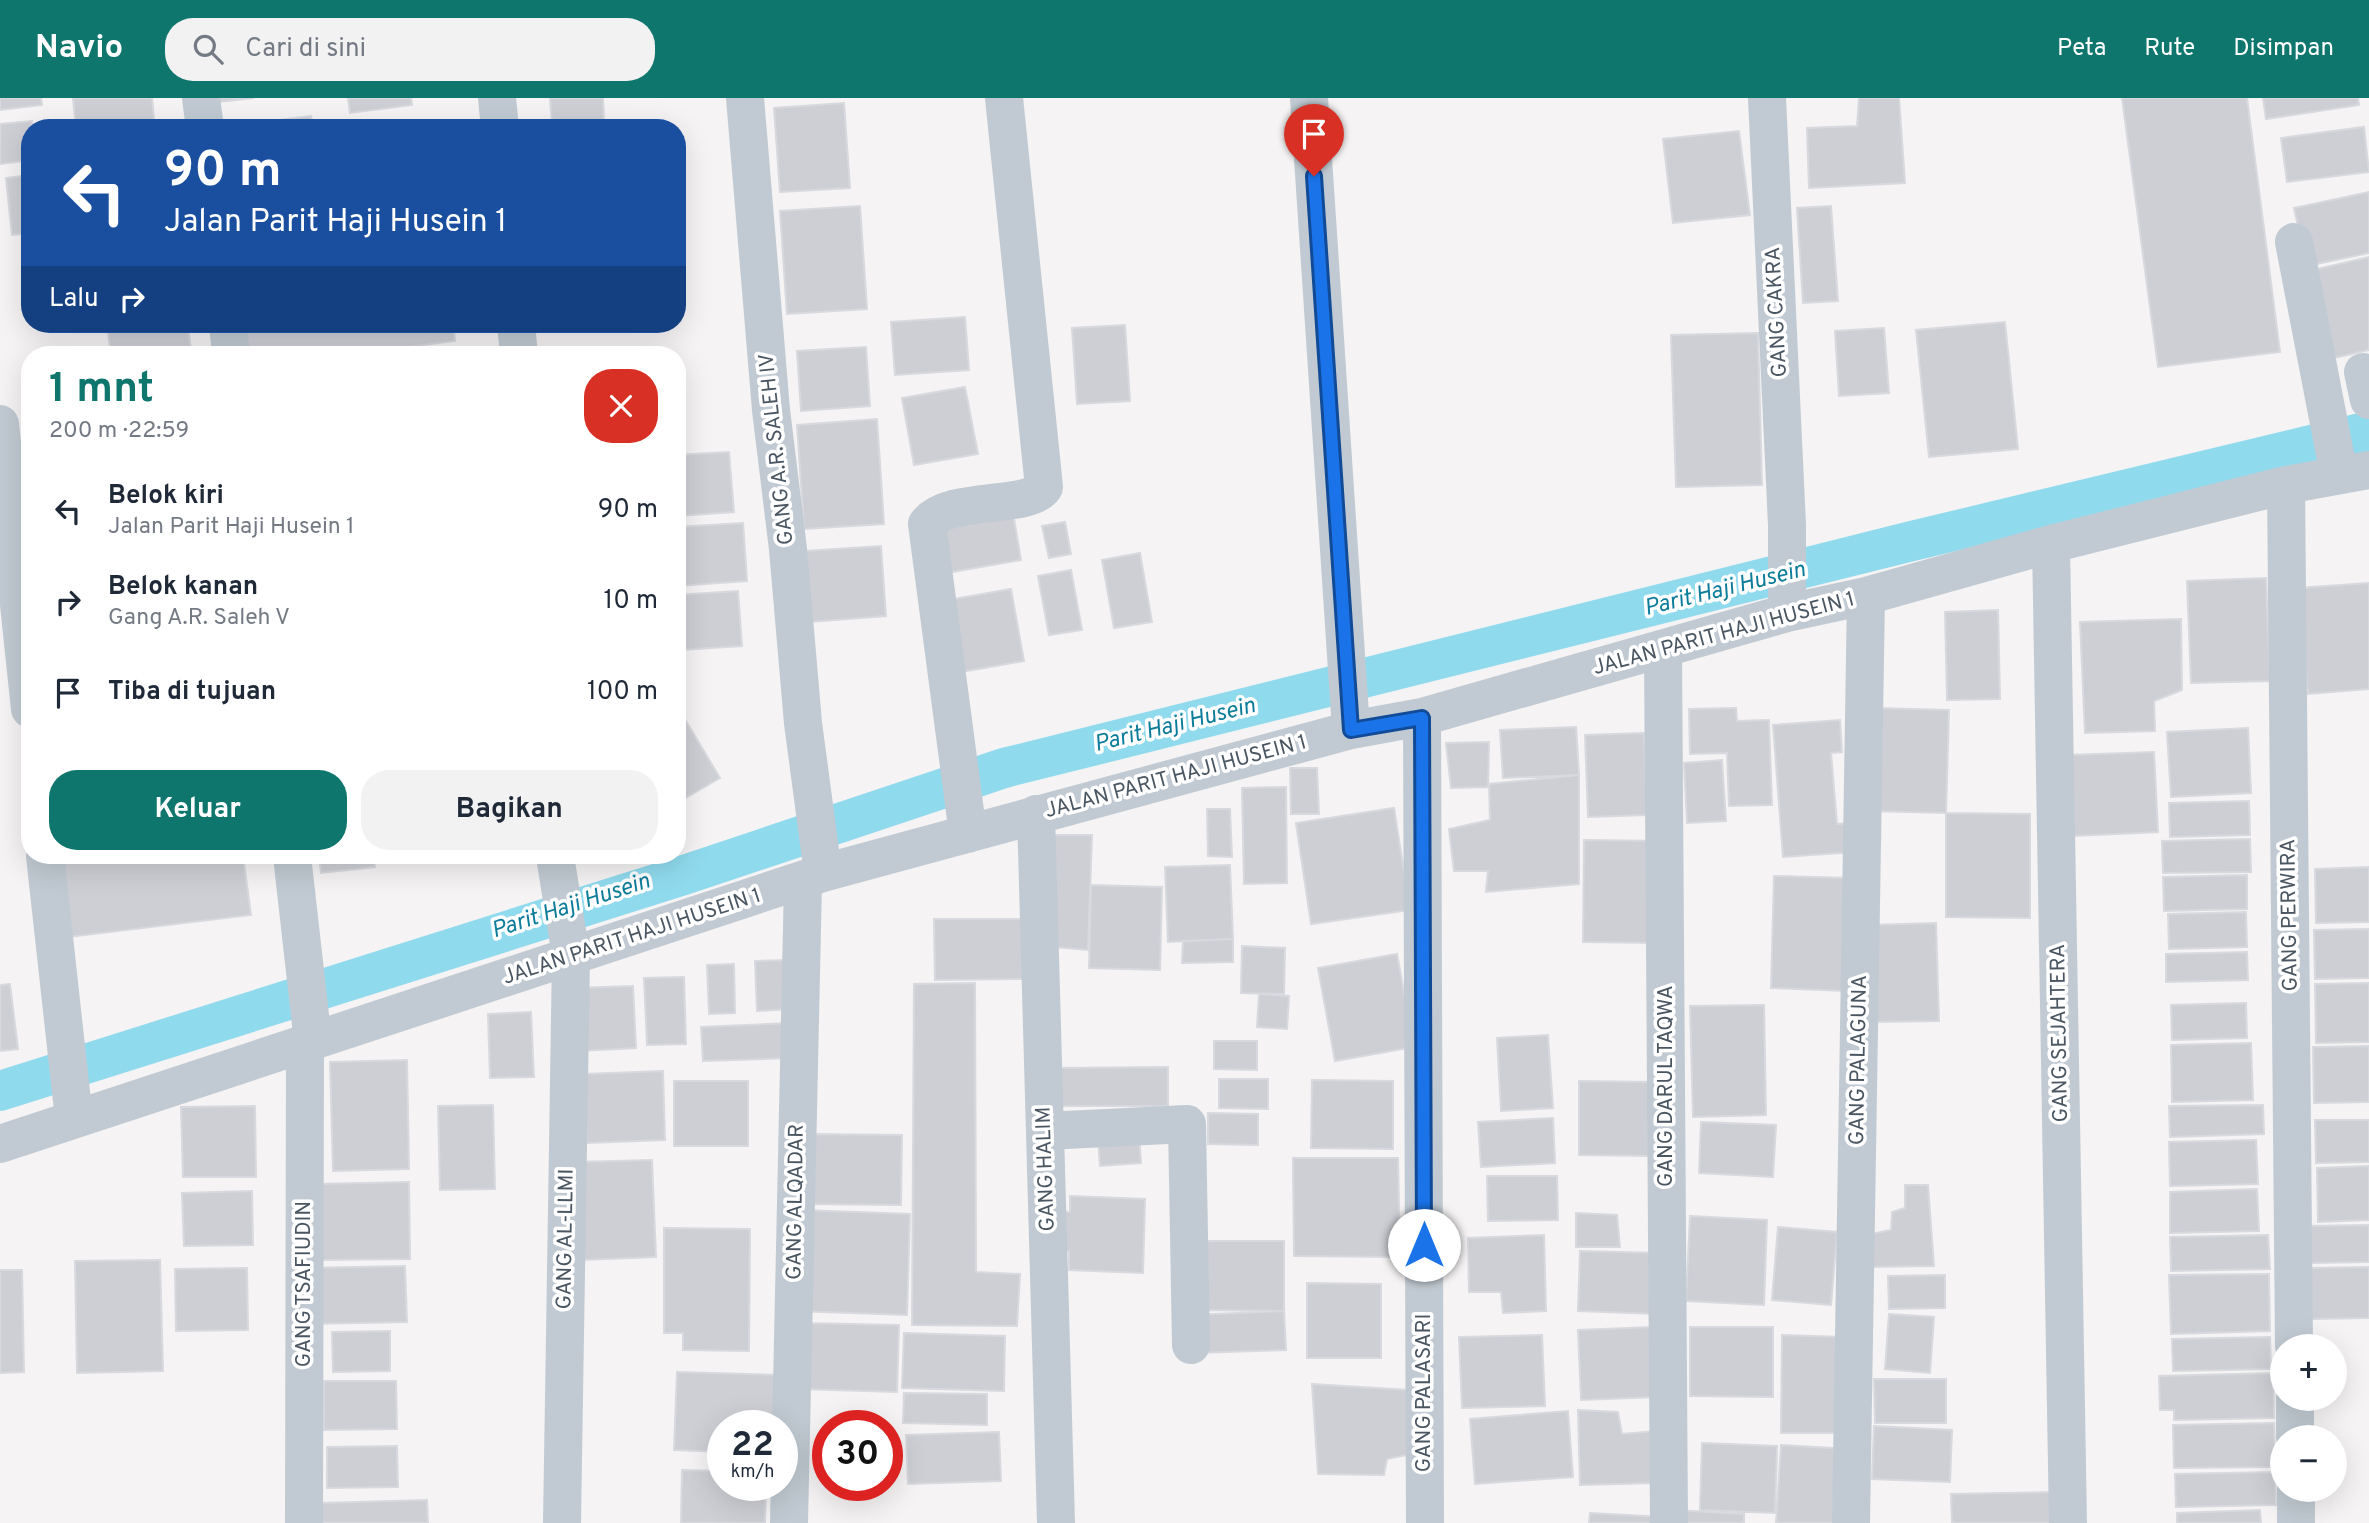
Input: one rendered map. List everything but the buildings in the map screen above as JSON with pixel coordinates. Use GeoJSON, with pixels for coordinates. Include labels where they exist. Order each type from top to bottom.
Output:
{"type":"FeatureCollection","features":[{"type":"Feature","properties":{"kind":"street"},"geometry":{"type":"LineString","coordinates":[[201,98],[204,119]]}},
{"type":"Feature","properties":{"kind":"street"},"geometry":{"type":"LineString","coordinates":[[498,98],[499,119]]}},
{"type":"Feature","properties":{"kind":"street","name":"GANG A.R. SALEH IV"},"geometry":{"type":"LineString","coordinates":[[745,98],[771,410],[814,800],[816,870]]}},
{"type":"Feature","properties":{"kind":"street"},"geometry":{"type":"LineString","coordinates":[[967,823],[927,524],[939,514],[1004,499],[1032,498],[1044,487],[1004,98]]}},
{"type":"Feature","properties":{"kind":"street"},"geometry":{"type":"LineString","coordinates":[[1310,98],[1350,715]]}},
{"type":"Feature","properties":{"kind":"street","name":"GANG CAKRA"},"geometry":{"type":"LineString","coordinates":[[1767,98],[1788,597]]}},
{"type":"Feature","properties":{"kind":"street"},"geometry":{"type":"LineString","coordinates":[[2294,242],[2354,473]]}},
{"type":"Feature","properties":{"kind":"street"},"geometry":{"type":"LineString","coordinates":[[0,424],[21,624]]}},
{"type":"Feature","properties":{"kind":"street","name":"JALAN PARIT HAJI HUSEIN 1"},"geometry":{"type":"LineString","coordinates":[[0,1144],[72,1106],[309,1035],[569,944],[967,823],[1036,814],[1350,715],[1422,718],[1662,649],[1788,597],[1866,596],[2051,544],[2286,485],[2354,473]]}},
{"type":"Feature","properties":{"kind":"street","name":"GANG PERWIRA"},"geometry":{"type":"LineString","coordinates":[[2286,485],[2294,1334]]}},
{"type":"Feature","properties":{"kind":"street","name":"GANG SEJAHTERA"},"geometry":{"type":"LineString","coordinates":[[2051,544],[2068,1523]]}},
{"type":"Feature","properties":{"kind":"street","name":"GANG PALAGUNA"},"geometry":{"type":"LineString","coordinates":[[1851,1523],[1866,596]]}},
{"type":"Feature","properties":{"kind":"street","name":"GANG DARUL TAQWA"},"geometry":{"type":"LineString","coordinates":[[1662,649],[1669,1523]]}},
{"type":"Feature","properties":{"kind":"street","name":"GANG PALASARI"},"geometry":{"type":"LineString","coordinates":[[1422,718],[1425,1523]]}},
{"type":"Feature","properties":{"kind":"street","name":"GANG HALIM"},"geometry":{"type":"LineString","coordinates":[[1036,814],[1056,1523]]}},
{"type":"Feature","properties":{"kind":"street"},"geometry":{"type":"LineString","coordinates":[[46,864],[72,1106]]}},
{"type":"Feature","properties":{"kind":"street","name":"GANG TSAFIUDIN"},"geometry":{"type":"LineString","coordinates":[[293,864],[309,1035],[304,1523]]}},
{"type":"Feature","properties":{"kind":"street","name":"GANG AL-LLMI"},"geometry":{"type":"LineString","coordinates":[[557,869],[569,944],[562,1523]]}},
{"type":"Feature","properties":{"kind":"street","name":"GANG ALQADAR"},"geometry":{"type":"LineString","coordinates":[[789,1523],[816,870]]}},
{"type":"Feature","properties":{"kind":"street"},"geometry":{"type":"LineString","coordinates":[[1045,1131],[1187,1124],[1191,1345]]}},
{"type":"Feature","properties":{"kind":"street"},"geometry":{"type":"LineString","coordinates":[[2296,1502],[2296,1523]]}},
{"type":"Feature","properties":{"kind":"waterway","name":"Parit Haji Husein"},"geometry":{"type":"LineString","coordinates":[[0,1091],[684,875],[1004,768],[1912,541],[2369,431]]}},
{"type":"Feature","properties":{"kind":"route"},"geometry":{"type":"LineString","coordinates":[[1314,176],[1351,730],[1422,718],[1424,1245]]}}]}
